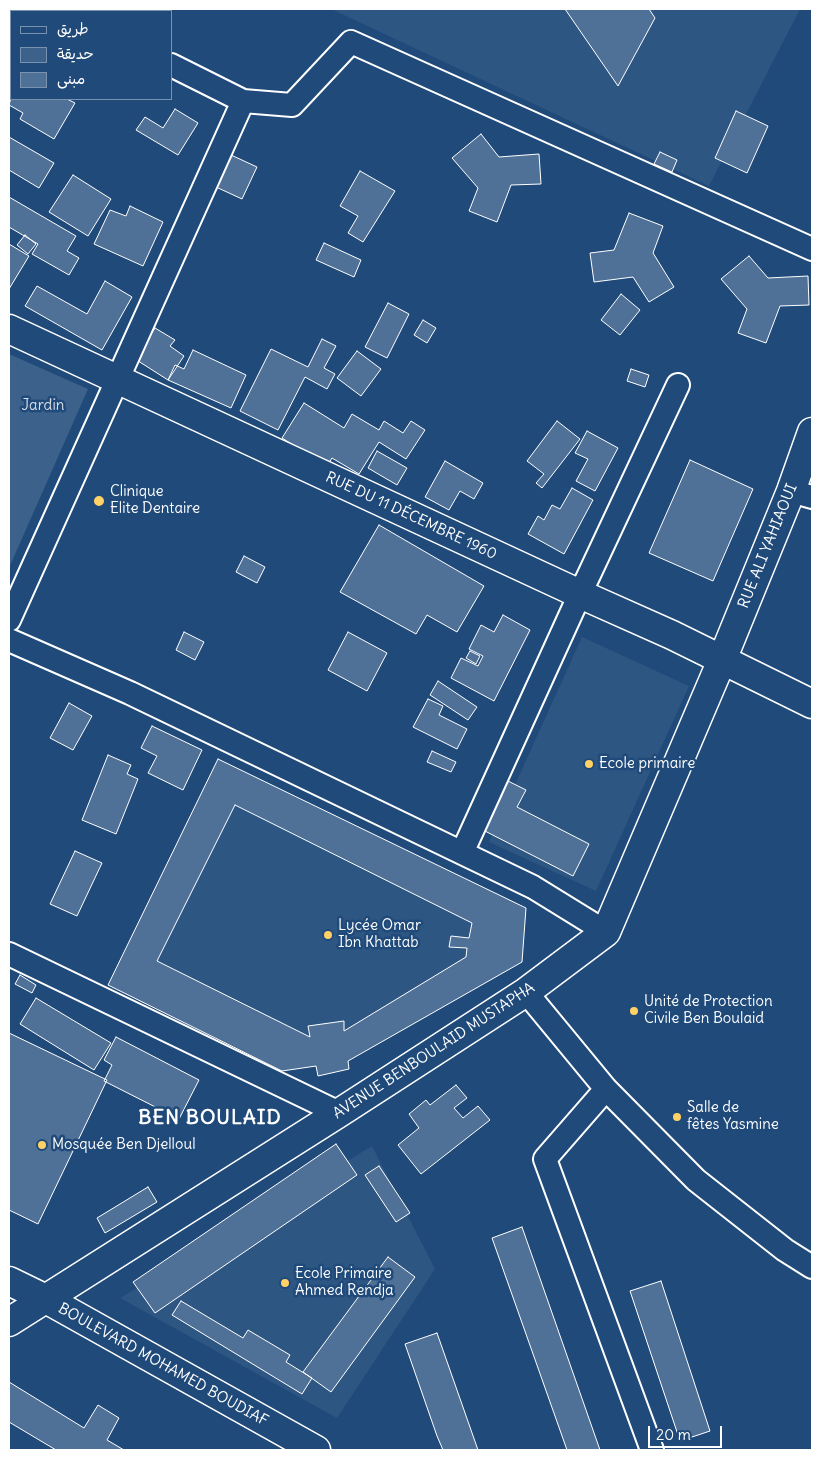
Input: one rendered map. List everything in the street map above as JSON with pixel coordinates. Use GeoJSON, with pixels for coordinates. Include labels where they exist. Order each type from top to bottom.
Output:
{"type":"FeatureCollection","features":[{"type":"Feature","properties":{"kind":"main road","name":"RUE DU 11 DÉCEMBRE 1960"},"geometry":{"type":"LineString","coordinates":[[9,328],[672,636],[812,704]]}},
{"type":"Feature","properties":{"kind":"main road","name":"RUE ALI YAHIAOUI"},"geometry":{"type":"LineString","coordinates":[[722,660],[802,494],[812,432]]}},
{"type":"Feature","properties":{"kind":"main road"},"geometry":{"type":"LineString","coordinates":[[606,932],[722,660]]}},
{"type":"Feature","properties":{"kind":"main road","name":"AVENUE BENBOULAID MUSTAPHA"},"geometry":{"type":"LineString","coordinates":[[9,1322],[526,992],[606,932]]}},
{"type":"Feature","properties":{"kind":"main road","name":"BOULEVARD MOHAMED BOUDIAF"},"geometry":{"type":"LineString","coordinates":[[9,1281],[46,1299],[316,1450]]}},
{"type":"Feature","properties":{"kind":"street"},"geometry":{"type":"LineString","coordinates":[[172,66],[243,101],[292,106],[351,42],[812,249]]}},
{"type":"Feature","properties":{"kind":"street"},"geometry":{"type":"LineString","coordinates":[[9,620],[243,101]]}},
{"type":"Feature","properties":{"kind":"street"},"geometry":{"type":"LineString","coordinates":[[462,853],[580,594],[678,386]]}},
{"type":"Feature","properties":{"kind":"street"},"geometry":{"type":"LineString","coordinates":[[9,640],[130,693],[533,887],[606,932]]}},
{"type":"Feature","properties":{"kind":"street"},"geometry":{"type":"LineString","coordinates":[[9,954],[339,1113]]}},
{"type":"Feature","properties":{"kind":"street"},"geometry":{"type":"LineString","coordinates":[[526,992],[606,1089],[696,1180],[785,1250],[812,1267]]}},
{"type":"Feature","properties":{"kind":"street"},"geometry":{"type":"LineString","coordinates":[[606,1089],[545,1159],[652,1450]]}},
{"type":"Feature","properties":{"kind":"shaded area"},"geometry":{"type":"Polygon","coordinates":[[[331,9],[800,9],[709,186],[331,9]]]}},
{"type":"Feature","properties":{"kind":"shaded area","name":"Ecole primaire"},"geometry":{"type":"Polygon","coordinates":[[[582,637],[689,686],[596,891],[489,842],[582,637]]]}},
{"type":"Feature","properties":{"kind":"shaded area","name":"Lycée Omar Ibn Khattab"},"geometry":{"type":"Polygon","coordinates":[[[218,759],[526,908],[522,962],[348,1061],[349,1069],[318,1076],[316,1066],[282,1071],[108,985],[218,759]]]}},
{"type":"Feature","properties":{"kind":"shaded area","name":"Ecole Primaire Ahmed Rendja"},"geometry":{"type":"Polygon","coordinates":[[[372,1146],[435,1269],[337,1418],[120,1298],[372,1146]]]}},
{"type":"Feature","properties":{"kind":"green space","name":"Jardin"},"geometry":{"type":"Polygon","coordinates":[[[9,354],[88,389],[9,568],[9,354]]]}},
{"type":"Feature","properties":{"kind":"building"},"geometry":{"type":"Polygon","coordinates":[[[565,9],[649,9],[655,18],[618,86],[565,9]]]}},
{"type":"Feature","properties":{"kind":"building"},"geometry":{"type":"Polygon","coordinates":[[[10,100],[69,100],[75,103],[54,139],[20,119],[23,113],[9,105],[10,100]]]}},
{"type":"Feature","properties":{"kind":"building"},"geometry":{"type":"Polygon","coordinates":[[[175,109],[198,123],[178,155],[136,130],[145,117],[163,128],[175,109]]]}},
{"type":"Feature","properties":{"kind":"building"},"geometry":{"type":"Polygon","coordinates":[[[736,111],[768,126],[747,173],[715,158],[736,111]]]}},
{"type":"Feature","properties":{"kind":"building"},"geometry":{"type":"Polygon","coordinates":[[[481,134],[499,157],[539,154],[541,184],[511,185],[497,222],[469,211],[478,188],[452,158],[481,134]]]}},
{"type":"Feature","properties":{"kind":"building"},"geometry":{"type":"Polygon","coordinates":[[[9,137],[54,163],[39,188],[9,170],[9,137]]]}},
{"type":"Feature","properties":{"kind":"building"},"geometry":{"type":"Polygon","coordinates":[[[660,152],[677,160],[672,172],[654,164],[660,152]]]}},
{"type":"Feature","properties":{"kind":"building"},"geometry":{"type":"Polygon","coordinates":[[[231,155],[257,167],[242,199],[216,187],[231,155]]]}},
{"type":"Feature","properties":{"kind":"building"},"geometry":{"type":"Polygon","coordinates":[[[360,171],[395,191],[363,242],[348,233],[358,216],[340,206],[360,171]]]}},
{"type":"Feature","properties":{"kind":"building"},"geometry":{"type":"Polygon","coordinates":[[[73,175],[111,199],[88,236],[49,212],[73,175]]]}},
{"type":"Feature","properties":{"kind":"building"},"geometry":{"type":"Polygon","coordinates":[[[9,197],[76,236],[67,251],[79,258],[69,275],[32,254],[38,244],[9,227],[9,197]]]}},
{"type":"Feature","properties":{"kind":"building"},"geometry":{"type":"Polygon","coordinates":[[[130,206],[163,222],[143,266],[94,244],[110,210],[126,216],[130,206]]]}},
{"type":"Feature","properties":{"kind":"building"},"geometry":{"type":"Polygon","coordinates":[[[629,213],[663,226],[653,253],[674,287],[649,302],[633,277],[594,282],[590,253],[614,250],[629,213]]]}},
{"type":"Feature","properties":{"kind":"building"},"geometry":{"type":"Polygon","coordinates":[[[25,235],[36,244],[28,254],[17,245],[25,235]]]}},
{"type":"Feature","properties":{"kind":"building"},"geometry":{"type":"Polygon","coordinates":[[[324,243],[361,260],[354,277],[316,260],[324,243]]]}},
{"type":"Feature","properties":{"kind":"building"},"geometry":{"type":"Polygon","coordinates":[[[9,244],[29,256],[9,289],[9,244]]]}},
{"type":"Feature","properties":{"kind":"building"},"geometry":{"type":"Polygon","coordinates":[[[749,256],[768,278],[808,276],[809,305],[780,306],[766,343],[738,333],[747,309],[721,279],[749,256]]]}},
{"type":"Feature","properties":{"kind":"building"},"geometry":{"type":"Polygon","coordinates":[[[105,281],[132,297],[102,350],[25,306],[37,286],[87,314],[105,281]]]}},
{"type":"Feature","properties":{"kind":"building"},"geometry":{"type":"Polygon","coordinates":[[[621,294],[640,310],[620,335],[601,320],[621,294]]]}},
{"type":"Feature","properties":{"kind":"building"},"geometry":{"type":"Polygon","coordinates":[[[388,303],[409,314],[387,358],[365,347],[388,303]]]}},
{"type":"Feature","properties":{"kind":"building"},"geometry":{"type":"Polygon","coordinates":[[[423,320],[436,328],[427,343],[414,335],[423,320]]]}},
{"type":"Feature","properties":{"kind":"building"},"geometry":{"type":"Polygon","coordinates":[[[155,328],[175,340],[170,346],[184,356],[168,380],[135,359],[155,328]]]}},
{"type":"Feature","properties":{"kind":"building"},"geometry":{"type":"Polygon","coordinates":[[[322,339],[336,346],[324,368],[335,374],[327,389],[305,377],[278,430],[240,411],[271,349],[308,367],[322,339]]]}},
{"type":"Feature","properties":{"kind":"building"},"geometry":{"type":"Polygon","coordinates":[[[193,350],[246,375],[231,408],[168,380],[175,365],[184,369],[193,350]]]}},
{"type":"Feature","properties":{"kind":"building"},"geometry":{"type":"Polygon","coordinates":[[[357,351],[381,369],[361,396],[337,378],[357,351]]]}},
{"type":"Feature","properties":{"kind":"building"},"geometry":{"type":"Polygon","coordinates":[[[631,369],[649,375],[645,387],[627,381],[631,369]]]}},
{"type":"Feature","properties":{"kind":"building"},"geometry":{"type":"Polygon","coordinates":[[[304,403],[344,428],[352,414],[379,430],[384,421],[403,433],[411,421],[425,430],[406,459],[379,442],[359,474],[332,458],[327,466],[282,438],[304,403]]]}},
{"type":"Feature","properties":{"kind":"building"},"geometry":{"type":"Polygon","coordinates":[[[557,421],[580,439],[542,488],[536,483],[544,474],[527,461],[557,421]]]}},
{"type":"Feature","properties":{"kind":"building"},"geometry":{"type":"Polygon","coordinates":[[[587,431],[618,448],[595,491],[576,481],[588,459],[575,453],[587,431]]]}},
{"type":"Feature","properties":{"kind":"building"},"geometry":{"type":"Polygon","coordinates":[[[377,451],[407,468],[397,485],[368,468],[377,451]]]}},
{"type":"Feature","properties":{"kind":"building"},"geometry":{"type":"Polygon","coordinates":[[[690,460],[753,489],[713,581],[649,553],[690,460]]]}},
{"type":"Feature","properties":{"kind":"building"},"geometry":{"type":"Polygon","coordinates":[[[445,461],[483,483],[474,499],[460,491],[449,510],[425,497],[445,461]]]}},
{"type":"Feature","properties":{"kind":"building"},"geometry":{"type":"Polygon","coordinates":[[[572,488],[593,500],[564,554],[528,534],[538,516],[544,520],[552,505],[560,509],[572,488]]]}},
{"type":"Feature","properties":{"kind":"building"},"geometry":{"type":"Polygon","coordinates":[[[379,525],[484,586],[457,632],[427,615],[416,634],[340,592],[379,525]]]}},
{"type":"Feature","properties":{"kind":"building"},"geometry":{"type":"Polygon","coordinates":[[[244,556],[265,567],[257,583],[236,572],[244,556]]]}},
{"type":"Feature","properties":{"kind":"building"},"geometry":{"type":"Polygon","coordinates":[[[503,615],[530,630],[494,701],[451,678],[461,658],[478,666],[483,656],[469,649],[481,625],[494,632],[503,615]]]}},
{"type":"Feature","properties":{"kind":"building"},"geometry":{"type":"Polygon","coordinates":[[[184,632],[204,642],[195,660],[176,650],[184,632]]]}},
{"type":"Feature","properties":{"kind":"building"},"geometry":{"type":"Polygon","coordinates":[[[348,632],[387,653],[367,691],[328,670],[348,632]]]}},
{"type":"Feature","properties":{"kind":"building"},"geometry":{"type":"Polygon","coordinates":[[[470,651],[480,656],[476,664],[466,658],[470,651]]]}},
{"type":"Feature","properties":{"kind":"building"},"geometry":{"type":"Polygon","coordinates":[[[438,681],[477,707],[468,720],[430,695],[438,681]]]}},
{"type":"Feature","properties":{"kind":"building"},"geometry":{"type":"Polygon","coordinates":[[[428,699],[443,706],[439,715],[467,729],[457,749],[413,727],[428,699]]]}},
{"type":"Feature","properties":{"kind":"building"},"geometry":{"type":"Polygon","coordinates":[[[69,703],[92,716],[73,750],[50,738],[69,703]]]}},
{"type":"Feature","properties":{"kind":"building"},"geometry":{"type":"Polygon","coordinates":[[[152,726],[202,750],[183,790],[148,773],[157,756],[141,748],[152,726]]]}},
{"type":"Feature","properties":{"kind":"building"},"geometry":{"type":"Polygon","coordinates":[[[432,751],[456,762],[451,772],[427,762],[432,751]]]}},
{"type":"Feature","properties":{"kind":"building"},"geometry":{"type":"Polygon","coordinates":[[[108,755],[131,765],[127,774],[138,779],[116,834],[82,820],[108,755]]]}},
{"type":"Feature","properties":{"kind":"building"},"geometry":{"type":"Polygon","coordinates":[[[218,759],[526,908],[522,962],[348,1061],[349,1069],[318,1076],[316,1066],[282,1071],[108,985],[218,759]],[[235,805],[157,961],[310,1037],[308,1026],[344,1021],[344,1031],[466,957],[467,948],[449,947],[451,936],[469,938],[472,923],[235,805]]]}},
{"type":"Feature","properties":{"kind":"building"},"geometry":{"type":"Polygon","coordinates":[[[506,780],[526,790],[517,807],[589,844],[573,876],[481,829],[506,780]]]}},
{"type":"Feature","properties":{"kind":"building"},"geometry":{"type":"Polygon","coordinates":[[[75,851],[102,863],[77,916],[50,904],[75,851]]]}},
{"type":"Feature","properties":{"kind":"building"},"geometry":{"type":"Polygon","coordinates":[[[20,975],[36,985],[32,993],[15,984],[20,975]]]}},
{"type":"Feature","properties":{"kind":"building"},"geometry":{"type":"Polygon","coordinates":[[[36,998],[111,1043],[94,1070],[20,1024],[36,998]]]}},
{"type":"Feature","properties":{"kind":"building","name":"Mosquée Ben Djelloul"},"geometry":{"type":"Polygon","coordinates":[[[9,1033],[107,1080],[38,1224],[9,1210],[9,1033]]]}},
{"type":"Feature","properties":{"kind":"building"},"geometry":{"type":"Polygon","coordinates":[[[116,1037],[199,1080],[179,1119],[104,1081],[112,1065],[104,1060],[116,1037]]]}},
{"type":"Feature","properties":{"kind":"building"},"geometry":{"type":"Polygon","coordinates":[[[456,1085],[467,1098],[454,1108],[463,1118],[478,1106],[490,1120],[421,1174],[398,1145],[419,1128],[409,1114],[426,1100],[430,1105],[456,1085]]]}},
{"type":"Feature","properties":{"kind":"building"},"geometry":{"type":"Polygon","coordinates":[[[336,1144],[357,1175],[155,1313],[133,1282],[336,1144]]]}},
{"type":"Feature","properties":{"kind":"building"},"geometry":{"type":"Polygon","coordinates":[[[379,1166],[410,1213],[396,1222],[365,1175],[379,1166]]]}},
{"type":"Feature","properties":{"kind":"building"},"geometry":{"type":"Polygon","coordinates":[[[148,1187],[157,1202],[105,1233],[97,1218],[148,1187]]]}},
{"type":"Feature","properties":{"kind":"building"},"geometry":{"type":"Polygon","coordinates":[[[522,1227],[600,1450],[567,1450],[492,1238],[522,1227]]]}},
{"type":"Feature","properties":{"kind":"building"},"geometry":{"type":"Polygon","coordinates":[[[388,1257],[415,1277],[331,1392],[303,1372],[388,1257]]]}},
{"type":"Feature","properties":{"kind":"building"},"geometry":{"type":"Polygon","coordinates":[[[661,1281],[710,1431],[680,1441],[630,1291],[661,1281]]]}},
{"type":"Feature","properties":{"kind":"building"},"geometry":{"type":"Polygon","coordinates":[[[181,1301],[243,1338],[248,1330],[290,1355],[286,1362],[312,1378],[302,1394],[172,1315],[181,1301]]]}},
{"type":"Feature","properties":{"kind":"building"},"geometry":{"type":"Polygon","coordinates":[[[437,1333],[478,1450],[443,1450],[437,1436],[405,1344],[437,1333]]]}},
{"type":"Feature","properties":{"kind":"building"},"geometry":{"type":"Polygon","coordinates":[[[9,1382],[84,1428],[98,1405],[119,1418],[107,1440],[124,1450],[56,1450],[9,1422],[9,1382]]]}},
{"type":"Feature","properties":{"kind":"place","name":"Clinique Elite Dentaire"},"geometry":{"type":"Point","coordinates":[99,501]}},
{"type":"Feature","properties":{"kind":"place","name":"Ecole primaire"},"geometry":{"type":"Point","coordinates":[589,764]}},
{"type":"Feature","properties":{"kind":"place","name":"Lycée Omar Ibn Khattab"},"geometry":{"type":"Point","coordinates":[328,935]}},
{"type":"Feature","properties":{"kind":"place","name":"Unité de Protection Civile Ben Boulaid"},"geometry":{"type":"Point","coordinates":[634,1011]}},
{"type":"Feature","properties":{"kind":"place","name":"Salle de fêtes Yasmine"},"geometry":{"type":"Point","coordinates":[677,1117]}},
{"type":"Feature","properties":{"kind":"place","name":"Mosquée Ben Djelloul"},"geometry":{"type":"Point","coordinates":[42,1145]}},
{"type":"Feature","properties":{"kind":"place","name":"Ecole Primaire Ahmed Rendja"},"geometry":{"type":"Point","coordinates":[285,1283]}},
{"type":"Feature","properties":{"kind":"district","name":"BEN BOULAID"},"geometry":{"type":"Point","coordinates":[210,1118]}}]}
